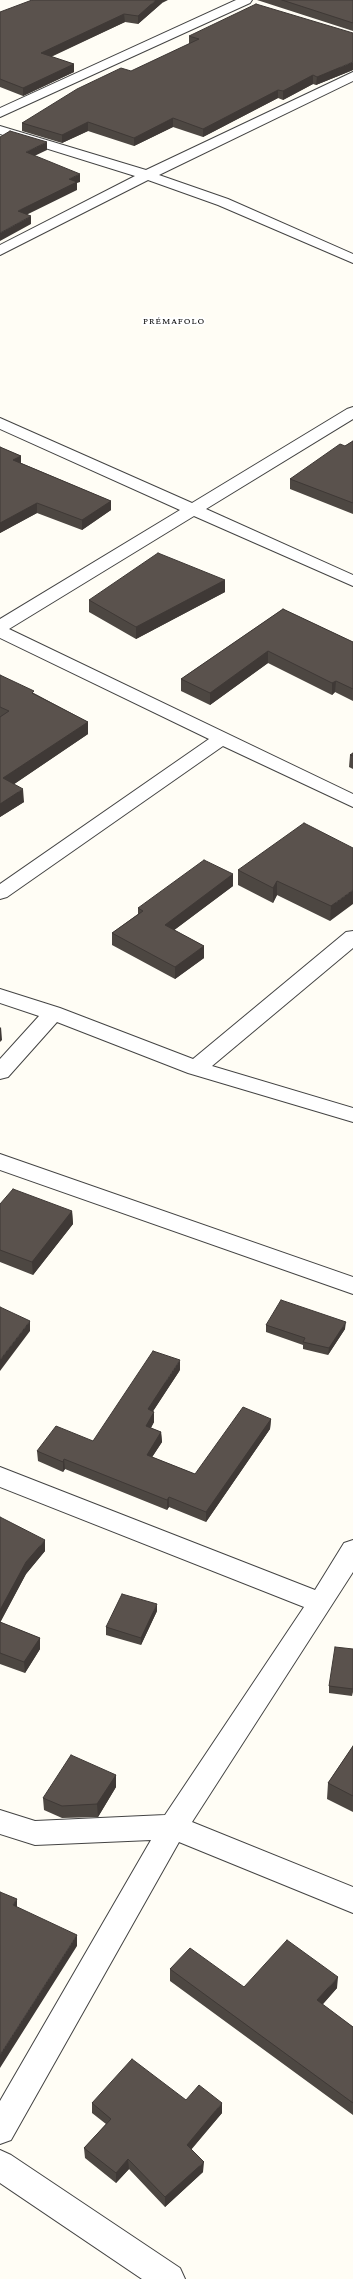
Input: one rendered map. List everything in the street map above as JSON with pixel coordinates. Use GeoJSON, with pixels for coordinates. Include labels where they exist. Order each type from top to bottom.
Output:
{"type":"FeatureCollection","features":[{"type":"Feature","properties":{"kind":"street"},"geometry":{"type":"LineString","coordinates":[[0,112],[248,3]]}},
{"type":"Feature","properties":{"kind":"street"},"geometry":{"type":"LineString","coordinates":[[0,251],[147,175],[353,76]]}},
{"type":"Feature","properties":{"kind":"street"},"geometry":{"type":"LineString","coordinates":[[0,130],[147,175],[223,202],[353,260]]}},
{"type":"Feature","properties":{"kind":"street"},"geometry":{"type":"LineString","coordinates":[[0,627],[349,419]]}},
{"type":"Feature","properties":{"kind":"street"},"geometry":{"type":"LineString","coordinates":[[0,423],[353,581]]}},
{"type":"Feature","properties":{"kind":"street"},"geometry":{"type":"LineString","coordinates":[[0,631],[353,801]]}},
{"type":"Feature","properties":{"kind":"street"},"geometry":{"type":"LineString","coordinates":[[0,893],[222,738]]}},
{"type":"Feature","properties":{"kind":"street"},"geometry":{"type":"LineString","coordinates":[[196,1068],[353,937]]}},
{"type":"Feature","properties":{"kind":"street"},"geometry":{"type":"LineString","coordinates":[[0,996],[53,1013],[196,1068],[353,1115]]}},
{"type":"Feature","properties":{"kind":"street"},"geometry":{"type":"LineString","coordinates":[[0,1072],[53,1013]]}},
{"type":"Feature","properties":{"kind":"street"},"geometry":{"type":"LineString","coordinates":[[0,1162],[353,1286]]}},
{"type":"Feature","properties":{"kind":"street"},"geometry":{"type":"LineString","coordinates":[[0,1477],[321,1603]]}},
{"type":"Feature","properties":{"kind":"street"},"geometry":{"type":"LineString","coordinates":[[0,2130],[173,1828],[321,1603],[353,1550]]}},
{"type":"Feature","properties":{"kind":"street"},"geometry":{"type":"LineString","coordinates":[[0,1822],[35,1832],[173,1828],[353,1900]]}},
{"type":"Feature","properties":{"kind":"street"},"geometry":{"type":"LineString","coordinates":[[0,2165],[169,2279]]}},
{"type":"Feature","properties":{"kind":"building"},"geometry":{"type":"Polygon","coordinates":[[[32,0],[156,0],[138,16],[124,14],[41,53],[74,64],[23,88],[0,79],[0,12],[32,0]]]}},
{"type":"Feature","properties":{"kind":"building"},"geometry":{"type":"Polygon","coordinates":[[[282,0],[353,0],[353,23],[282,0]]]}},
{"type":"Feature","properties":{"kind":"building"},"geometry":{"type":"Polygon","coordinates":[[[256,4],[353,33],[353,62],[317,77],[313,75],[283,91],[278,90],[203,129],[173,118],[134,138],[88,122],[62,135],[22,123],[77,89],[121,68],[131,71],[199,39],[189,36],[256,4]]]}},
{"type":"Feature","properties":{"kind":"building"},"geometry":{"type":"Polygon","coordinates":[[[10,131],[47,142],[26,152],[80,174],[69,179],[77,182],[18,211],[31,216],[0,233],[0,137],[10,131]]]}},
{"type":"Feature","properties":{"kind":"building"},"geometry":{"type":"Polygon","coordinates":[[[353,441],[353,503],[290,479],[340,444],[345,446],[353,441]]]}},
{"type":"Feature","properties":{"kind":"building"},"geometry":{"type":"Polygon","coordinates":[[[0,447],[21,456],[13,460],[111,501],[82,520],[37,503],[0,523],[0,447]]]}},
{"type":"Feature","properties":{"kind":"building"},"geometry":{"type":"Polygon","coordinates":[[[158,553],[225,580],[136,627],[89,600],[158,553]]]}},
{"type":"Feature","properties":{"kind":"building"},"geometry":{"type":"Polygon","coordinates":[[[283,609],[353,642],[353,689],[336,681],[332,683],[268,651],[210,693],[181,679],[283,609]]]}},
{"type":"Feature","properties":{"kind":"building"},"geometry":{"type":"Polygon","coordinates":[[[0,675],[34,691],[32,693],[88,722],[3,778],[23,789],[0,804],[0,717],[9,711],[0,707],[0,675]]]}},
{"type":"Feature","properties":{"kind":"building"},"geometry":{"type":"Polygon","coordinates":[[[304,823],[353,848],[353,890],[331,906],[277,881],[273,888],[238,870],[304,823]]]}},
{"type":"Feature","properties":{"kind":"building"},"geometry":{"type":"Polygon","coordinates":[[[204,860],[233,874],[165,925],[204,946],[175,967],[112,933],[143,911],[138,908],[204,860]]]}},
{"type":"Feature","properties":{"kind":"building"},"geometry":{"type":"Polygon","coordinates":[[[13,1189],[72,1211],[32,1262],[0,1250],[0,1204],[13,1189]]]}},
{"type":"Feature","properties":{"kind":"building"},"geometry":{"type":"Polygon","coordinates":[[[281,1300],[346,1322],[329,1348],[303,1342],[305,1338],[266,1325],[281,1300]]]}},
{"type":"Feature","properties":{"kind":"building"},"geometry":{"type":"Polygon","coordinates":[[[0,1307],[30,1321],[0,1360],[0,1307]]]}},
{"type":"Feature","properties":{"kind":"building"},"geometry":{"type":"Polygon","coordinates":[[[153,1351],[180,1360],[148,1409],[154,1412],[146,1426],[161,1432],[147,1455],[195,1474],[243,1407],[271,1419],[206,1512],[169,1497],[167,1500],[64,1459],[63,1462],[37,1451],[56,1426],[93,1441],[153,1351]]]}},
{"type":"Feature","properties":{"kind":"building"},"geometry":{"type":"Polygon","coordinates":[[[0,1517],[45,1540],[26,1562],[0,1610],[0,1517]]]}},
{"type":"Feature","properties":{"kind":"building"},"geometry":{"type":"Polygon","coordinates":[[[122,1594],[157,1604],[141,1638],[106,1627],[122,1594]]]}},
{"type":"Feature","properties":{"kind":"building"},"geometry":{"type":"Polygon","coordinates":[[[0,1622],[40,1638],[24,1662],[0,1653],[0,1622]]]}},
{"type":"Feature","properties":{"kind":"building"},"geometry":{"type":"Polygon","coordinates":[[[335,1647],[353,1649],[353,1689],[329,1686],[335,1647]]]}},
{"type":"Feature","properties":{"kind":"building"},"geometry":{"type":"Polygon","coordinates":[[[353,1746],[353,1796],[328,1783],[353,1746]]]}},
{"type":"Feature","properties":{"kind":"building"},"geometry":{"type":"Polygon","coordinates":[[[71,1755],[116,1775],[97,1804],[62,1806],[43,1798],[71,1755]]]}},
{"type":"Feature","properties":{"kind":"building"},"geometry":{"type":"Polygon","coordinates":[[[0,1892],[17,1899],[13,1905],[77,1935],[0,2055],[0,1892]]]}},
{"type":"Feature","properties":{"kind":"building"},"geometry":{"type":"Polygon","coordinates":[[[287,1940],[338,1977],[317,2000],[353,2027],[353,2103],[170,1969],[190,1948],[244,1987],[287,1940]]]}},
{"type":"Feature","properties":{"kind":"building"},"geometry":{"type":"Polygon","coordinates":[[[132,2059],[186,2100],[199,2085],[222,2103],[187,2145],[204,2162],[165,2197],[128,2159],[116,2173],[84,2148],[111,2119],[92,2103],[132,2059]]]}},
{"type":"Feature","properties":{"kind":"district","name":"PRÉMAFOLO"},"geometry":{"type":"Point","coordinates":[174,321]}}]}
